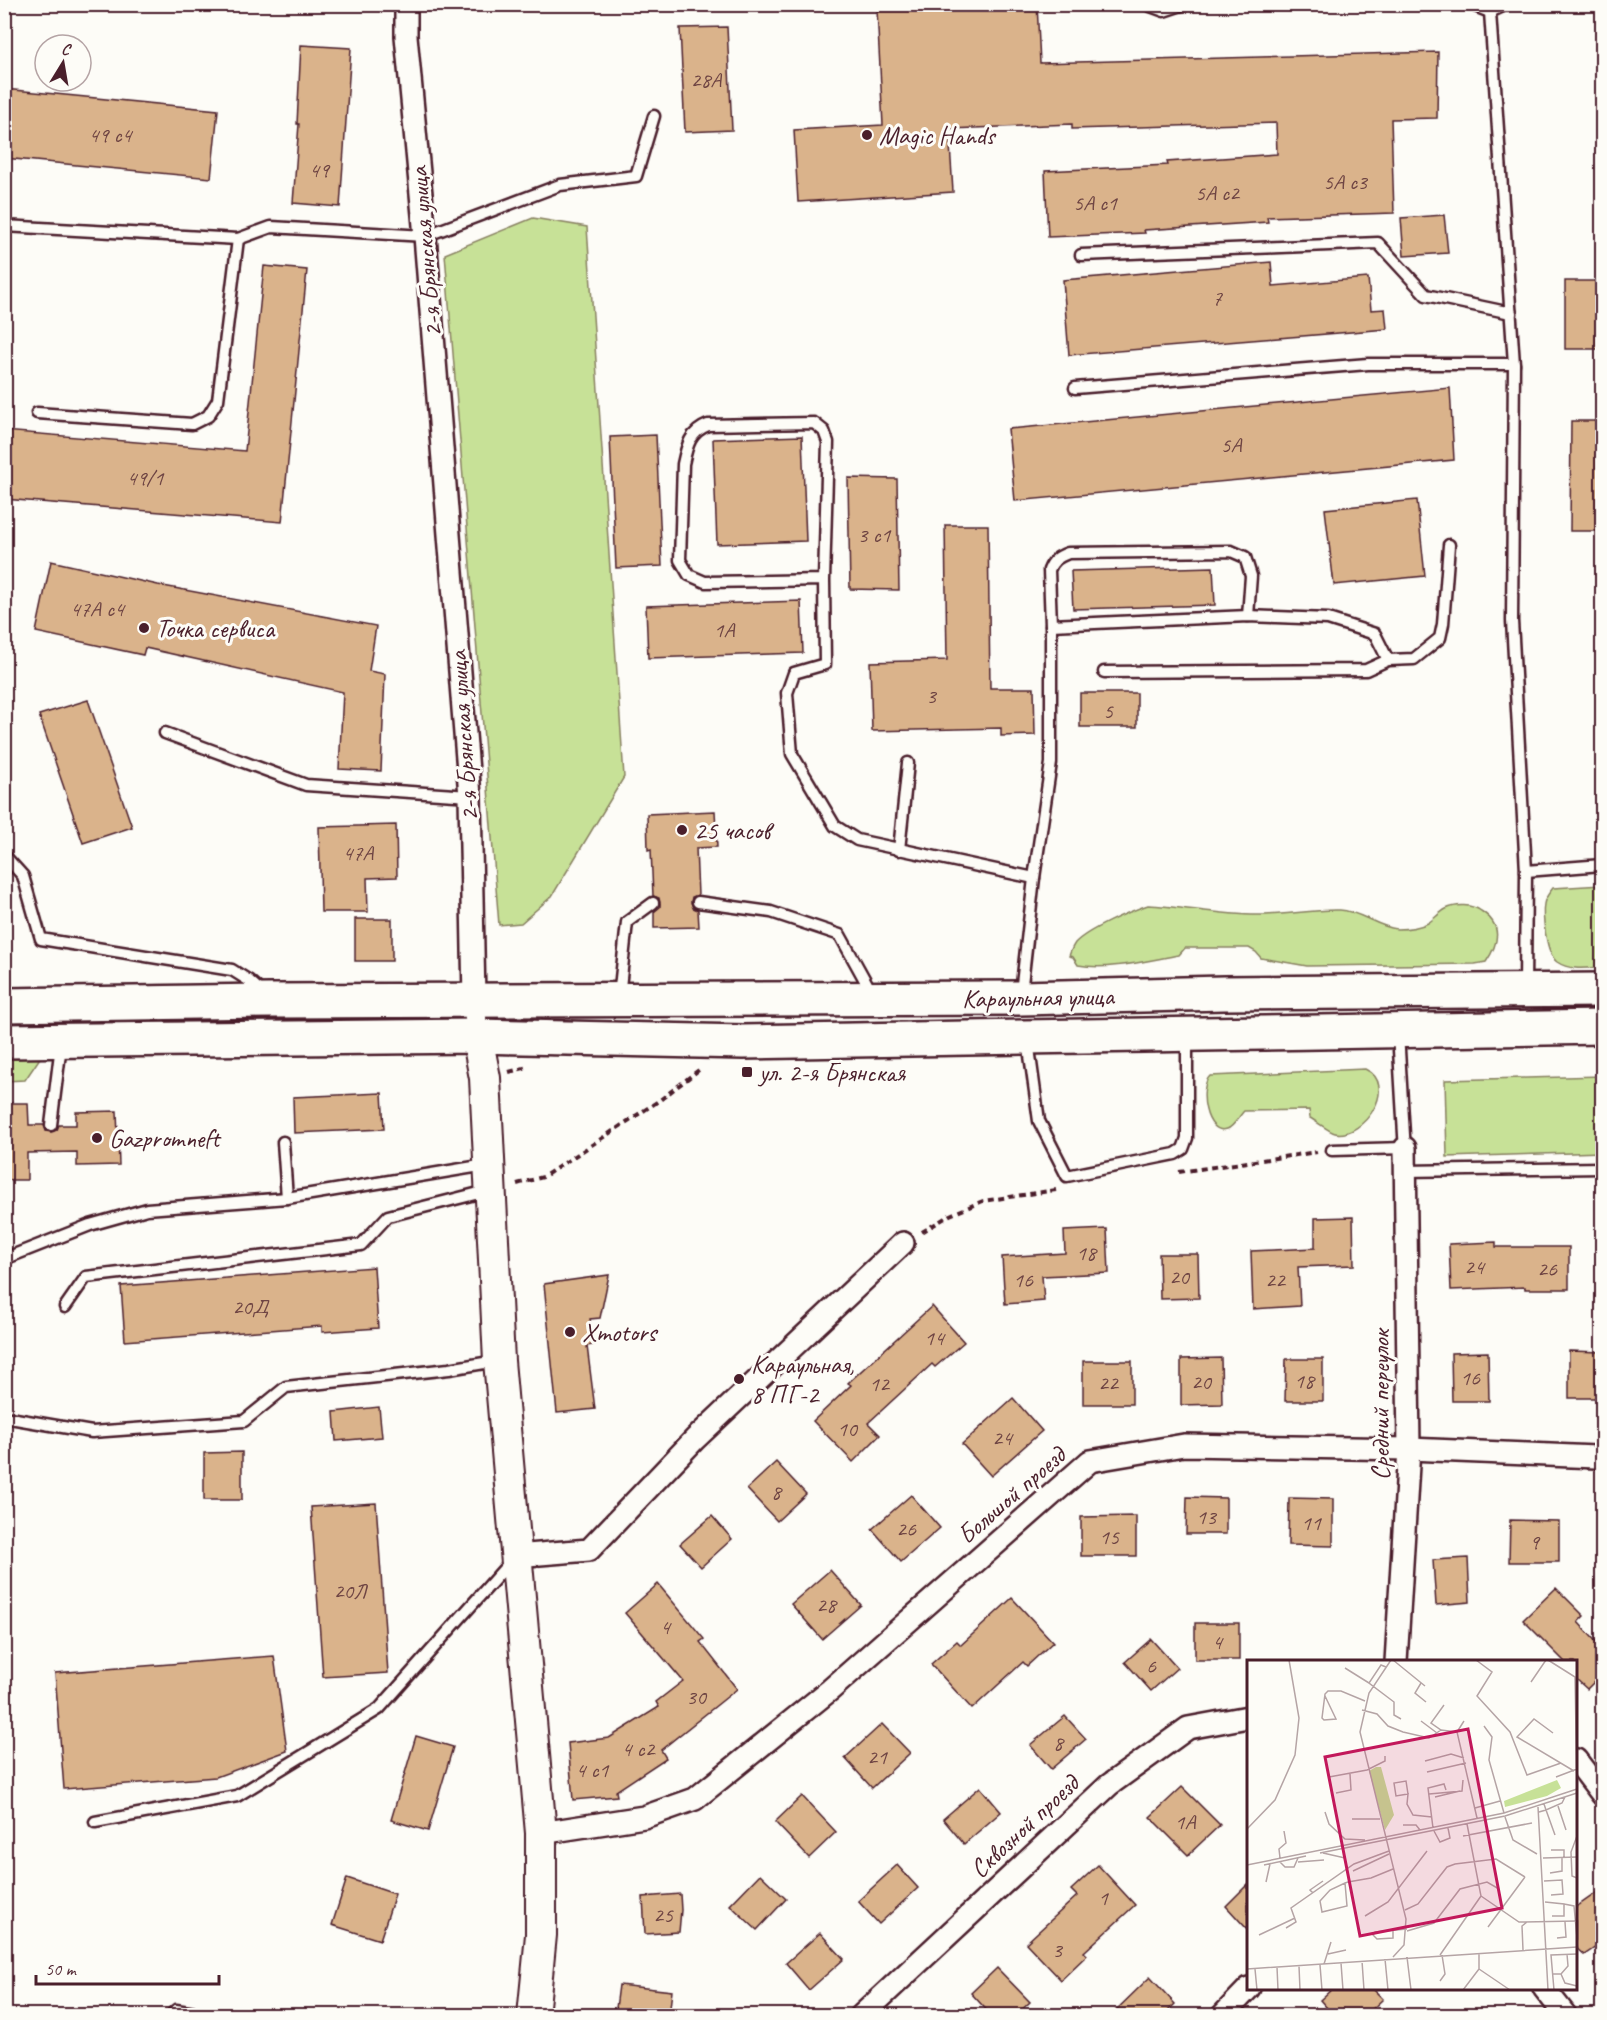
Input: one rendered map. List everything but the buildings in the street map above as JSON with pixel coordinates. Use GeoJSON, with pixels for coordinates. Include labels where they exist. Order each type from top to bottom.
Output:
{"type":"FeatureCollection","features":[{"type":"Feature","properties":{"kind":"main road","name":"Караульная улица"},"geometry":{"type":"LineString","coordinates":[[474,1000],[1021,998],[1224,993],[1602,990]]}},
{"type":"Feature","properties":{"kind":"main road"},"geometry":{"type":"LineString","coordinates":[[4,1005],[474,1000]]}},
{"type":"Feature","properties":{"kind":"main road","name":"Караульная улица"},"geometry":{"type":"LineString","coordinates":[[477,1036],[743,1042],[1602,1027]]}},
{"type":"Feature","properties":{"kind":"main road"},"geometry":{"type":"LineString","coordinates":[[4,1041],[477,1036]]}},
{"type":"Feature","properties":{"kind":"street","name":"2-я Брянская улица"},"geometry":{"type":"LineString","coordinates":[[406,4],[406,36],[425,236],[470,796],[474,1000],[477,1036]]}},
{"type":"Feature","properties":{"kind":"street"},"geometry":{"type":"LineString","coordinates":[[477,1036],[485,1078],[499,1361],[541,1833],[541,1935],[533,2016]]}},
{"type":"Feature","properties":{"kind":"street","name":"Средний переулок"},"geometry":{"type":"LineString","coordinates":[[1396,1660],[1409,1449],[1406,1171]]}},
{"type":"Feature","properties":{"kind":"street"},"geometry":{"type":"LineString","coordinates":[[515,1556],[589,1550],[695,1439],[903,1243]]}},
{"type":"Feature","properties":{"kind":"street","name":"Большой проезд"},"geometry":{"type":"LineString","coordinates":[[541,1833],[644,1817],[695,1799],[830,1690],[1090,1461],[1184,1445],[1409,1449],[1602,1458]]}},
{"type":"Feature","properties":{"kind":"street","name":"Сквозной проезд"},"geometry":{"type":"LineString","coordinates":[[861,2016],[1109,1785],[1188,1728],[1247,1717]]}},
{"type":"Feature","properties":{"kind":"street"},"geometry":{"type":"LineString","coordinates":[[1577,1763],[1602,1794]]}},
{"type":"Feature","properties":{"kind":"street"},"geometry":{"type":"LineString","coordinates":[[1221,2016],[1248,1990]]}},
{"type":"Feature","properties":{"kind":"street"},"geometry":{"type":"LineString","coordinates":[[1545,1990],[1566,2016]]}},
{"type":"Feature","properties":{"kind":"lane"},"geometry":{"type":"LineString","coordinates":[[1145,4],[1164,11],[1185,4]]}},
{"type":"Feature","properties":{"kind":"lane"},"geometry":{"type":"LineString","coordinates":[[1470,4],[1490,12],[1507,4]]}},
{"type":"Feature","properties":{"kind":"lane"},"geometry":{"type":"LineString","coordinates":[[1490,12],[1514,364],[1512,621],[1526,871],[1525,992]]}},
{"type":"Feature","properties":{"kind":"lane"},"geometry":{"type":"LineString","coordinates":[[4,226],[238,239],[271,227],[425,236],[560,185],[636,176],[654,116]]}},
{"type":"Feature","properties":{"kind":"lane"},"geometry":{"type":"LineString","coordinates":[[37,413],[192,424],[208,416],[218,400],[238,239]]}},
{"type":"Feature","properties":{"kind":"lane"},"geometry":{"type":"LineString","coordinates":[[1081,255],[1378,243],[1426,295],[1511,313]]}},
{"type":"Feature","properties":{"kind":"lane"},"geometry":{"type":"LineString","coordinates":[[1075,388],[1368,364],[1514,364]]}},
{"type":"Feature","properties":{"kind":"lane"},"geometry":{"type":"LineString","coordinates":[[824,580],[705,582],[689,575],[680,560],[683,464],[686,449],[696,430],[708,425],[814,423],[824,431],[828,442],[824,580],[825,664],[794,673],[787,693],[792,754],[836,826],[857,840],[1034,878]]}},
{"type":"Feature","properties":{"kind":"lane"},"geometry":{"type":"LineString","coordinates":[[1104,672],[1366,670],[1388,660],[1414,659],[1440,638],[1449,545]]}},
{"type":"Feature","properties":{"kind":"lane"},"geometry":{"type":"LineString","coordinates":[[1021,998],[1034,878],[1051,763],[1049,570],[1053,562],[1059,556],[1068,553],[1231,551],[1245,557],[1251,576],[1248,616]]}},
{"type":"Feature","properties":{"kind":"lane"},"geometry":{"type":"LineString","coordinates":[[1051,625],[1248,616],[1328,619],[1375,634],[1388,660]]}},
{"type":"Feature","properties":{"kind":"lane"},"geometry":{"type":"LineString","coordinates":[[165,733],[306,785],[470,796]]}},
{"type":"Feature","properties":{"kind":"lane"},"geometry":{"type":"LineString","coordinates":[[899,850],[908,763]]}},
{"type":"Feature","properties":{"kind":"lane"},"geometry":{"type":"LineString","coordinates":[[4,855],[23,876],[41,939],[232,970],[248,980],[271,1001]]}},
{"type":"Feature","properties":{"kind":"lane"},"geometry":{"type":"LineString","coordinates":[[1526,871],[1602,865]]}},
{"type":"Feature","properties":{"kind":"lane"},"geometry":{"type":"LineString","coordinates":[[698,902],[771,912],[840,935],[875,999]]}},
{"type":"Feature","properties":{"kind":"lane"},"geometry":{"type":"LineString","coordinates":[[618,1000],[627,922],[653,903]]}},
{"type":"Feature","properties":{"kind":"lane"},"geometry":{"type":"LineString","coordinates":[[1398,1031],[1406,1171],[1602,1168]]}},
{"type":"Feature","properties":{"kind":"lane"},"geometry":{"type":"LineString","coordinates":[[1028,1038],[1039,1121],[1067,1176],[1175,1154],[1183,1149],[1187,1138],[1187,1035]]}},
{"type":"Feature","properties":{"kind":"lane"},"geometry":{"type":"LineString","coordinates":[[51,1125],[61,1041]]}},
{"type":"Feature","properties":{"kind":"lane"},"geometry":{"type":"LineString","coordinates":[[283,1142],[287,1198]]}},
{"type":"Feature","properties":{"kind":"lane"},"geometry":{"type":"LineString","coordinates":[[1332,1150],[1405,1148]]}},
{"type":"Feature","properties":{"kind":"lane"},"geometry":{"type":"LineString","coordinates":[[4,1259],[90,1225],[147,1209],[490,1178]]}},
{"type":"Feature","properties":{"kind":"lane"},"geometry":{"type":"LineString","coordinates":[[65,1306],[86,1277],[361,1245],[388,1216],[490,1178]]}},
{"type":"Feature","properties":{"kind":"lane"},"geometry":{"type":"LineString","coordinates":[[4,1418],[92,1432],[244,1421],[286,1387],[448,1370],[499,1361]]}},
{"type":"Feature","properties":{"kind":"lane"},"geometry":{"type":"LineString","coordinates":[[94,1822],[237,1796],[379,1709],[515,1556]]}},
{"type":"Feature","properties":{"kind":"lane"},"geometry":{"type":"LineString","coordinates":[[170,2016],[176,2010],[214,2016]]}},
{"type":"Feature","properties":{"kind":"path"},"geometry":{"type":"LineString","coordinates":[[490,1178],[543,1177],[660,1100],[705,1065]]}},
{"type":"Feature","properties":{"kind":"green space"},"geometry":{"type":"Polygon","coordinates":[[[533,218],[587,227],[624,777],[552,896],[521,923],[499,925],[445,254],[533,218]]]}},
{"type":"Feature","properties":{"kind":"green space"},"geometry":{"type":"Polygon","coordinates":[[[1602,885],[1602,967],[1579,968],[1562,965],[1553,958],[1546,935],[1544,904],[1546,897],[1553,888],[1602,885]]]}},
{"type":"Feature","properties":{"kind":"green space"},"geometry":{"type":"Polygon","coordinates":[[[1148,905],[1248,915],[1340,910],[1355,913],[1397,929],[1424,925],[1446,909],[1464,906],[1473,907],[1488,916],[1496,928],[1497,935],[1494,948],[1486,962],[1475,964],[1307,966],[1261,958],[1249,948],[1185,948],[1179,955],[1102,967],[1078,965],[1073,957],[1069,956],[1075,943],[1089,932],[1148,905]]]}},
{"type":"Feature","properties":{"kind":"green space"},"geometry":{"type":"Polygon","coordinates":[[[4,1058],[40,1058],[25,1080],[5,1081],[4,1058]]]}},
{"type":"Feature","properties":{"kind":"green space"},"geometry":{"type":"Polygon","coordinates":[[[1365,1069],[1375,1077],[1379,1087],[1378,1098],[1366,1120],[1346,1133],[1335,1133],[1326,1129],[1310,1118],[1309,1110],[1244,1111],[1230,1128],[1219,1129],[1213,1125],[1206,1109],[1204,1090],[1210,1076],[1365,1069]]]}},
{"type":"Feature","properties":{"kind":"green space"},"geometry":{"type":"Polygon","coordinates":[[[1602,1076],[1602,1152],[1447,1157],[1445,1080],[1602,1076]]]}},
{"type":"Feature","properties":{"kind":"place","name":"Magic Hands"},"geometry":{"type":"Point","coordinates":[867,135]}},
{"type":"Feature","properties":{"kind":"place","name":"Точка сервиса"},"geometry":{"type":"Point","coordinates":[144,628]}},
{"type":"Feature","properties":{"kind":"place","name":"25 часов"},"geometry":{"type":"Point","coordinates":[682,830]}},
{"type":"Feature","properties":{"kind":"place","name":"ул. 2-я Брянская"},"geometry":{"type":"Point","coordinates":[747,1072]}},
{"type":"Feature","properties":{"kind":"place","name":"Gazpromneft"},"geometry":{"type":"Point","coordinates":[97,1138]}},
{"type":"Feature","properties":{"kind":"place","name":"Xmotors"},"geometry":{"type":"Point","coordinates":[570,1332]}},
{"type":"Feature","properties":{"kind":"place","name":"Караульная, 8 ПГ-2"},"geometry":{"type":"Point","coordinates":[739,1379]}}]}
